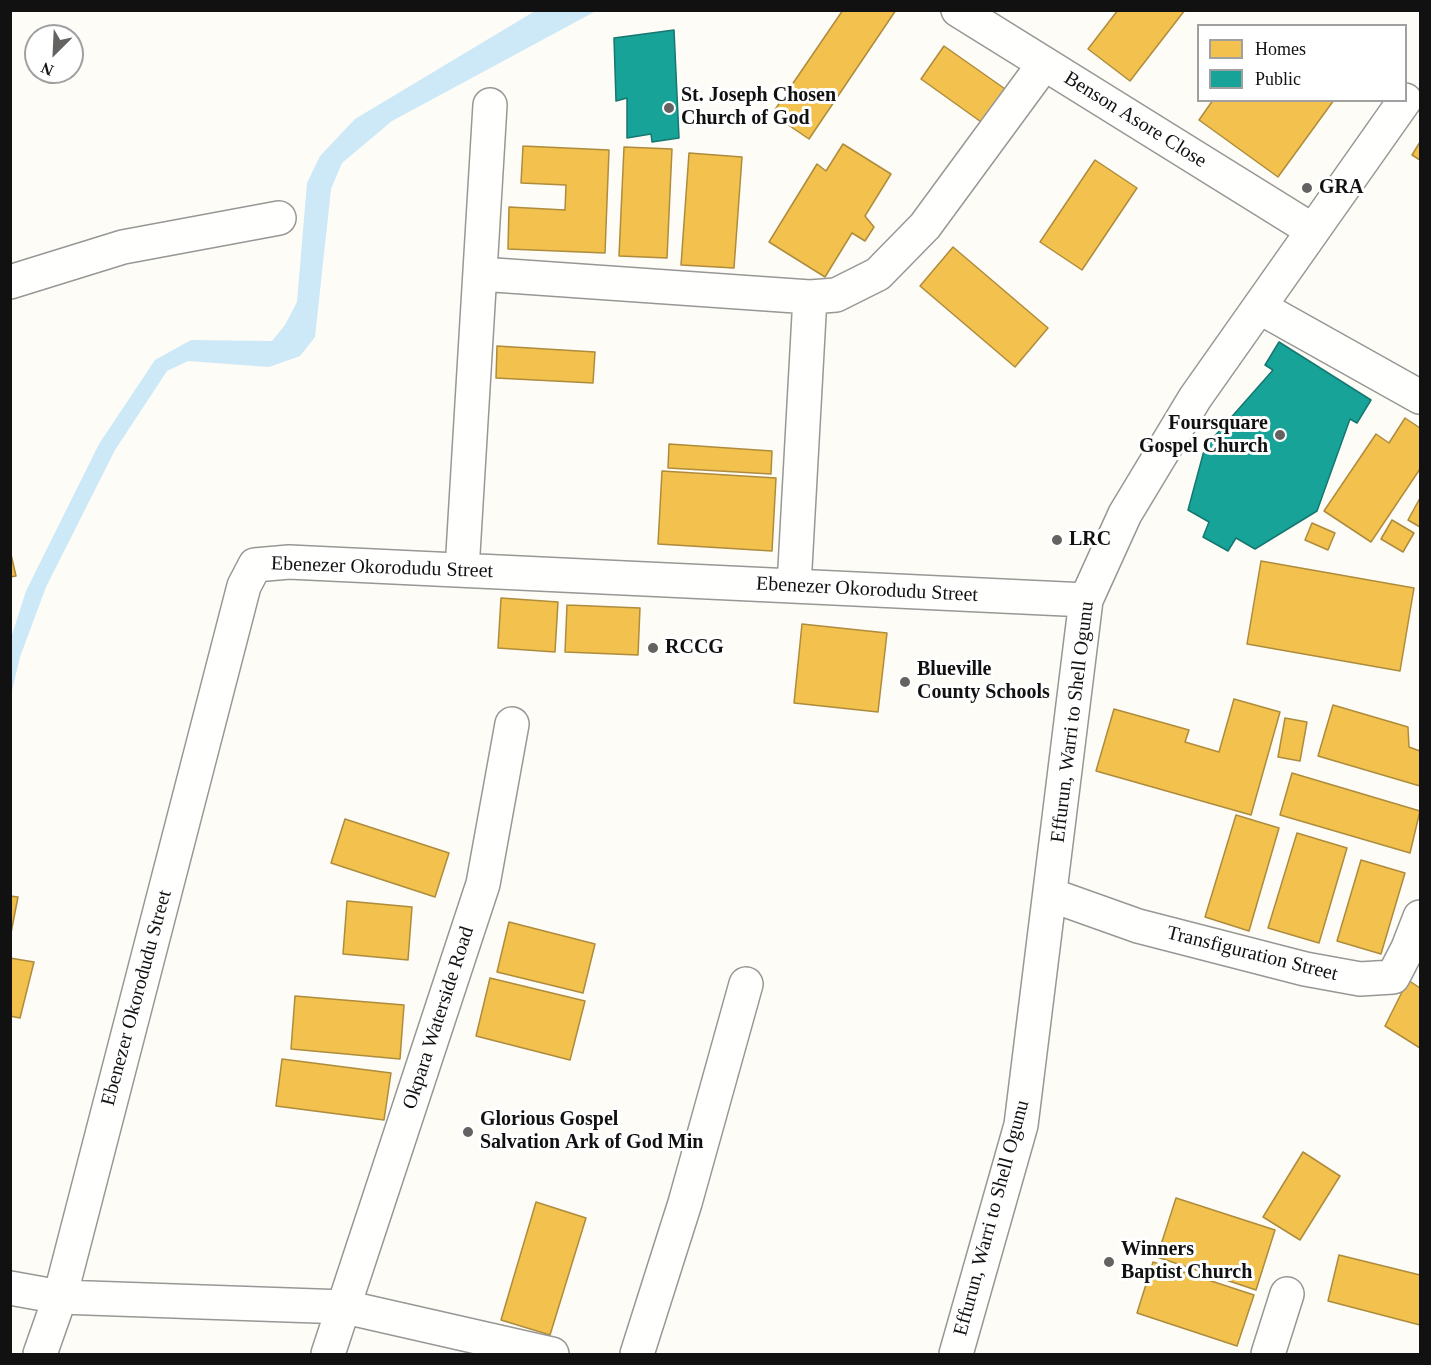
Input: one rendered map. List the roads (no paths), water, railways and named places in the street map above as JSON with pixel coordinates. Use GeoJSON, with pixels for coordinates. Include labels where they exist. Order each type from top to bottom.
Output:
{"type":"FeatureCollection","features":[{"type":"Feature","properties":{"kind":"street","name":"Benson Asore Close"},"geometry":{"type":"LineString","coordinates":[[958,10],[1312,230]]}},
{"type":"Feature","properties":{"kind":"street"},"geometry":{"type":"LineString","coordinates":[[480,273],[810,297],[836,295],[878,274],[924,226],[1044,64]]}},
{"type":"Feature","properties":{"kind":"street","name":"Effurun, Warri to Shell Ogunu"},"geometry":{"type":"LineString","coordinates":[[1407,97],[1420,79]]}},
{"type":"Feature","properties":{"kind":"street","name":"Effurun, Warri to Shell Ogunu"},"geometry":{"type":"LineString","coordinates":[[956,1354],[1021,1125],[1086,600],[1125,514],[1195,398],[1261,308],[1312,230],[1404,102]]}},
{"type":"Feature","properties":{"kind":"street"},"geometry":{"type":"LineString","coordinates":[[462,570],[490,105]]}},
{"type":"Feature","properties":{"kind":"street"},"geometry":{"type":"LineString","coordinates":[[10,282],[123,247],[279,218]]}},
{"type":"Feature","properties":{"kind":"street"},"geometry":{"type":"LineString","coordinates":[[794,586],[810,297]]}},
{"type":"Feature","properties":{"kind":"street"},"geometry":{"type":"LineString","coordinates":[[1261,308],[1420,397]]}},
{"type":"Feature","properties":{"kind":"street","name":"Ebenezer Okorodudu Street"},"geometry":{"type":"LineString","coordinates":[[60,1297],[244,586],[255,566],[289,562],[1086,600]]}},
{"type":"Feature","properties":{"kind":"street","name":"Okpara Waterside Road"},"geometry":{"type":"LineString","coordinates":[[328,1354],[483,884],[512,724]]}},
{"type":"Feature","properties":{"kind":"street","name":"Transfiguration Street"},"geometry":{"type":"LineString","coordinates":[[1051,895],[1138,926],[1305,969],[1360,979],[1393,977],[1408,948],[1420,916]]}},
{"type":"Feature","properties":{"kind":"street"},"geometry":{"type":"LineString","coordinates":[[637,1354],[685,1203],[746,984]]}},
{"type":"Feature","properties":{"kind":"street"},"geometry":{"type":"LineString","coordinates":[[10,1288],[60,1297],[345,1307],[552,1354]]}},
{"type":"Feature","properties":{"kind":"street"},"geometry":{"type":"LineString","coordinates":[[1268,1354],[1287,1294]]}},
{"type":"Feature","properties":{"kind":"street"},"geometry":{"type":"LineString","coordinates":[[40,1354],[60,1297]]}},
{"type":"Feature","properties":{"kind":"water"},"geometry":{"type":"Polygon","coordinates":[[[535,11],[596,11],[392,121],[342,163],[331,189],[315,337],[300,356],[269,367],[188,361],[167,371],[115,450],[46,587],[20,657],[11,695],[11,638],[26,591],[99,444],[155,360],[191,340],[272,341],[285,325],[297,302],[307,183],[320,156],[355,119],[535,11]]]}},
{"type":"Feature","properties":{"kind":"place","name":"St. Joseph Chosen Church of God"},"geometry":{"type":"Point","coordinates":[669,108]}},
{"type":"Feature","properties":{"kind":"place","name":"GRA"},"geometry":{"type":"Point","coordinates":[1307,188]}},
{"type":"Feature","properties":{"kind":"place","name":"Foursquare Gospel Church"},"geometry":{"type":"Point","coordinates":[1280,435]}},
{"type":"Feature","properties":{"kind":"place","name":"LRC"},"geometry":{"type":"Point","coordinates":[1057,540]}},
{"type":"Feature","properties":{"kind":"place","name":"RCCG"},"geometry":{"type":"Point","coordinates":[653,648]}},
{"type":"Feature","properties":{"kind":"place","name":"Blueville County Schools"},"geometry":{"type":"Point","coordinates":[905,682]}},
{"type":"Feature","properties":{"kind":"place","name":"Glorious Gospel Salvation Ark of God Min"},"geometry":{"type":"Point","coordinates":[468,1132]}},
{"type":"Feature","properties":{"kind":"place","name":"Winners Baptist Church"},"geometry":{"type":"Point","coordinates":[1109,1262]}}]}
